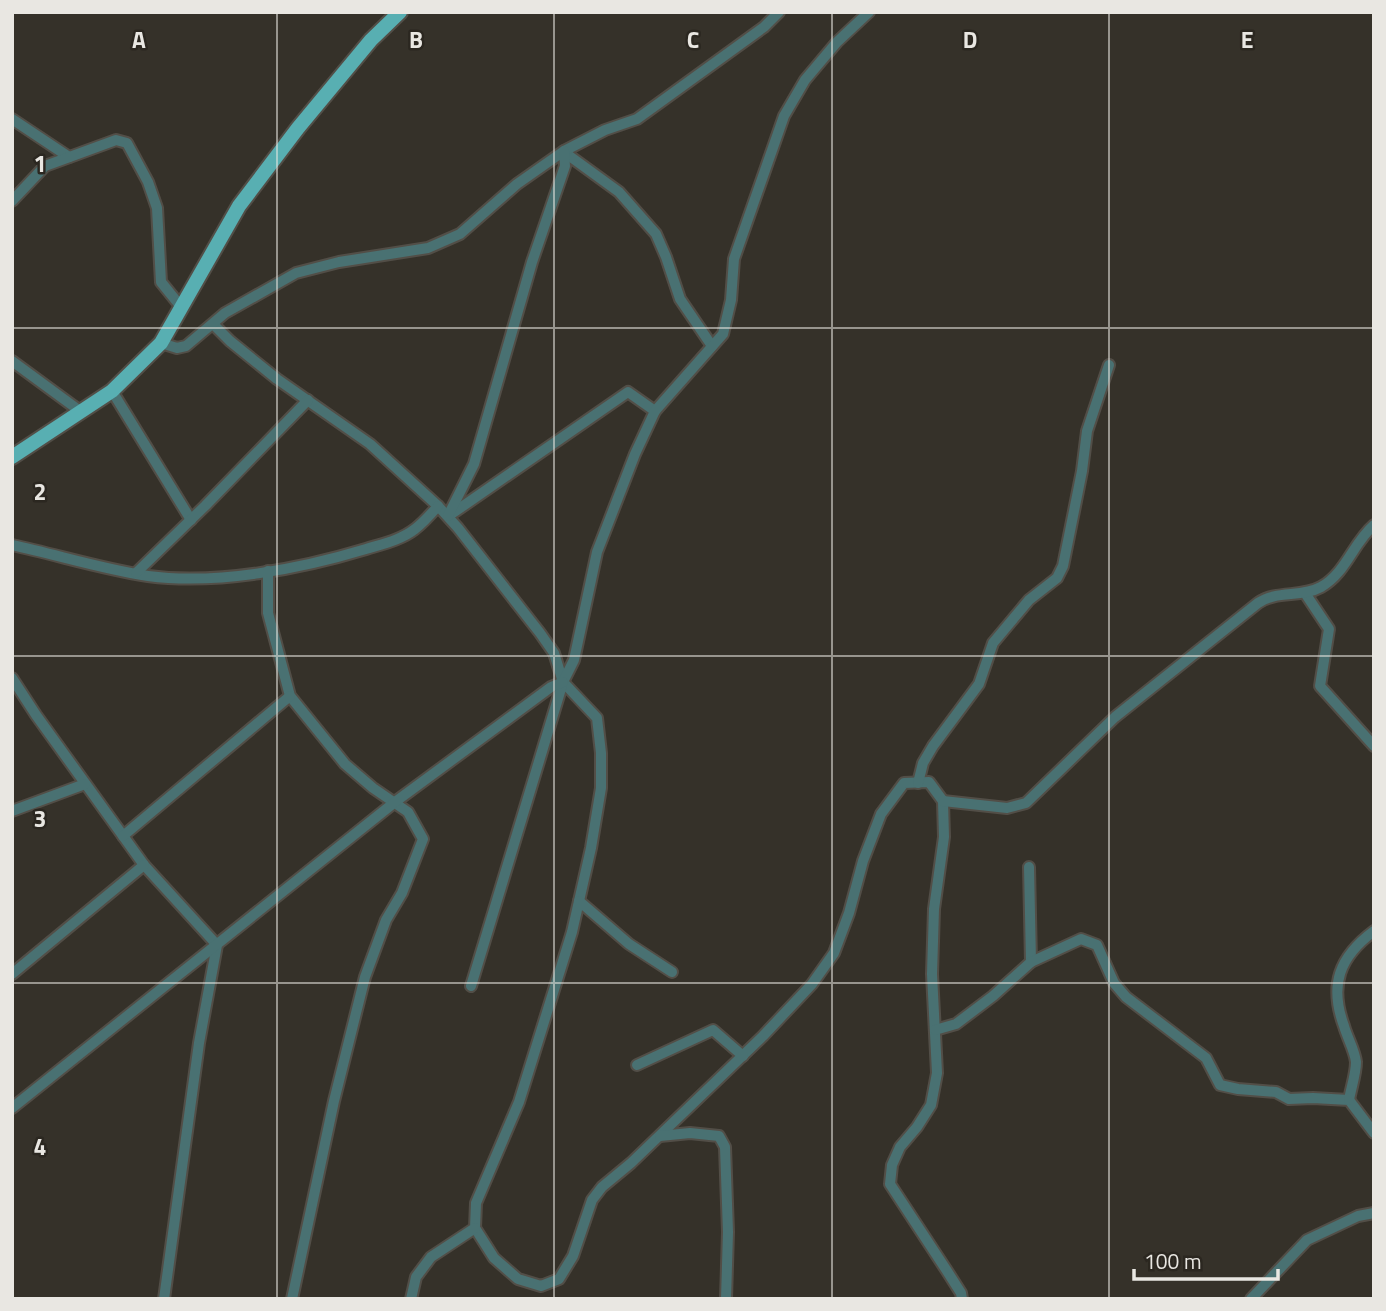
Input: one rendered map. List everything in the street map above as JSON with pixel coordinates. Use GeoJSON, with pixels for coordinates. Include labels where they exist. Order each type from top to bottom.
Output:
{"type":"FeatureCollection","features":[{"type":"Feature","properties":{"kind":"main road"},"geometry":{"type":"LineString","coordinates":[[12,457],[112,391],[161,343],[239,206],[298,128],[371,40],[400,12]]}},
{"type":"Feature","properties":{"kind":"street"},"geometry":{"type":"LineString","coordinates":[[161,343],[177,348],[186,346],[225,313],[296,273],[339,262],[428,248],[460,234],[517,184],[564,151],[605,130],[637,119],[764,27],[779,12]]}},
{"type":"Feature","properties":{"kind":"street"},"geometry":{"type":"LineString","coordinates":[[471,986],[563,682],[574,660],[597,552],[635,454],[655,411],[723,334],[731,300],[734,260],[783,116],[805,80],[837,42],[869,12]]}},
{"type":"Feature","properties":{"kind":"street"},"geometry":{"type":"LineString","coordinates":[[12,119],[69,157]]}},
{"type":"Feature","properties":{"kind":"street"},"geometry":{"type":"LineString","coordinates":[[12,201],[45,166],[116,140],[127,143],[148,182],[157,208],[161,282],[182,308]]}},
{"type":"Feature","properties":{"kind":"street"},"geometry":{"type":"LineString","coordinates":[[564,151],[619,192],[656,234],[680,299],[712,346]]}},
{"type":"Feature","properties":{"kind":"street"},"geometry":{"type":"LineString","coordinates":[[448,516],[474,464],[532,262],[565,166],[564,151]]}},
{"type":"Feature","properties":{"kind":"street"},"geometry":{"type":"LineString","coordinates":[[214,324],[229,341],[278,379],[370,444],[448,516],[554,653],[563,682],[597,718],[601,788],[572,932],[519,1102],[476,1203],[475,1228],[494,1258],[518,1279],[541,1286],[559,1279],[573,1256],[592,1200],[602,1186],[660,1136],[743,1056],[812,984],[834,953],[881,814],[904,783],[929,782],[943,801],[944,837],[934,909],[932,974],[937,1073],[931,1105],[900,1147],[892,1165],[890,1184],[961,1293],[962,1299]]}},
{"type":"Feature","properties":{"kind":"street"},"geometry":{"type":"LineString","coordinates":[[12,361],[80,411]]}},
{"type":"Feature","properties":{"kind":"street"},"geometry":{"type":"LineString","coordinates":[[918,783],[923,763],[933,746],[979,684],[993,643],[1029,600],[1057,578],[1063,566],[1087,431],[1109,365]]}},
{"type":"Feature","properties":{"kind":"street"},"geometry":{"type":"LineString","coordinates":[[112,391],[191,520]]}},
{"type":"Feature","properties":{"kind":"street"},"geometry":{"type":"LineString","coordinates":[[448,516],[628,392],[655,411]]}},
{"type":"Feature","properties":{"kind":"street"},"geometry":{"type":"LineString","coordinates":[[136,573],[308,400]]}},
{"type":"Feature","properties":{"kind":"street"},"geometry":{"type":"LineString","coordinates":[[12,545],[67,560],[136,573],[190,579],[310,565],[390,542],[415,530],[438,506]]}},
{"type":"Feature","properties":{"kind":"street"},"geometry":{"type":"LineString","coordinates":[[943,801],[1007,808],[1027,803],[1115,717],[1258,603],[1273,595],[1305,593],[1322,586],[1335,576],[1374,526]]}},
{"type":"Feature","properties":{"kind":"street"},"geometry":{"type":"LineString","coordinates":[[268,571],[268,613],[290,696],[345,764],[373,788],[408,812],[423,839],[402,893],[386,920],[365,977],[334,1101],[292,1299]]}},
{"type":"Feature","properties":{"kind":"street"},"geometry":{"type":"LineString","coordinates":[[1305,593],[1329,629],[1320,686],[1374,746]]}},
{"type":"Feature","properties":{"kind":"street"},"geometry":{"type":"LineString","coordinates":[[12,678],[144,865],[217,945]]}},
{"type":"Feature","properties":{"kind":"street"},"geometry":{"type":"LineString","coordinates":[[12,1108],[395,802],[551,687],[563,682]]}},
{"type":"Feature","properties":{"kind":"street"},"geometry":{"type":"LineString","coordinates":[[123,835],[290,696]]}},
{"type":"Feature","properties":{"kind":"street"},"geometry":{"type":"LineString","coordinates":[[12,811],[85,784]]}},
{"type":"Feature","properties":{"kind":"street"},"geometry":{"type":"LineString","coordinates":[[12,974],[144,865]]}},
{"type":"Feature","properties":{"kind":"street"},"geometry":{"type":"LineString","coordinates":[[1029,867],[1031,962]]}},
{"type":"Feature","properties":{"kind":"street"},"geometry":{"type":"LineString","coordinates":[[579,901],[629,944],[672,972]]}},
{"type":"Feature","properties":{"kind":"street"},"geometry":{"type":"LineString","coordinates":[[1374,931],[1362,940],[1342,964],[1338,986],[1340,1017],[1356,1061],[1349,1100],[1374,1133]]}},
{"type":"Feature","properties":{"kind":"street"},"geometry":{"type":"LineString","coordinates":[[935,1030],[956,1024],[1031,962],[1081,939],[1097,945],[1114,983],[1126,998],[1206,1058],[1220,1085],[1276,1092],[1289,1099],[1349,1100]]}},
{"type":"Feature","properties":{"kind":"street"},"geometry":{"type":"LineString","coordinates":[[164,1299],[197,1056],[217,945]]}},
{"type":"Feature","properties":{"kind":"street"},"geometry":{"type":"LineString","coordinates":[[637,1065],[713,1030],[743,1056]]}},
{"type":"Feature","properties":{"kind":"street"},"geometry":{"type":"LineString","coordinates":[[660,1136],[690,1132],[719,1136],[725,1147],[728,1232],[726,1299]]}},
{"type":"Feature","properties":{"kind":"street"},"geometry":{"type":"LineString","coordinates":[[1251,1299],[1307,1240],[1358,1216],[1374,1213]]}},
{"type":"Feature","properties":{"kind":"street"},"geometry":{"type":"LineString","coordinates":[[411,1299],[416,1277],[431,1258],[475,1228]]}},
{"type":"Feature","properties":{"kind":"street"},"geometry":{"type":"LineString","coordinates":[[540,1299],[541,1286]]}}]}
